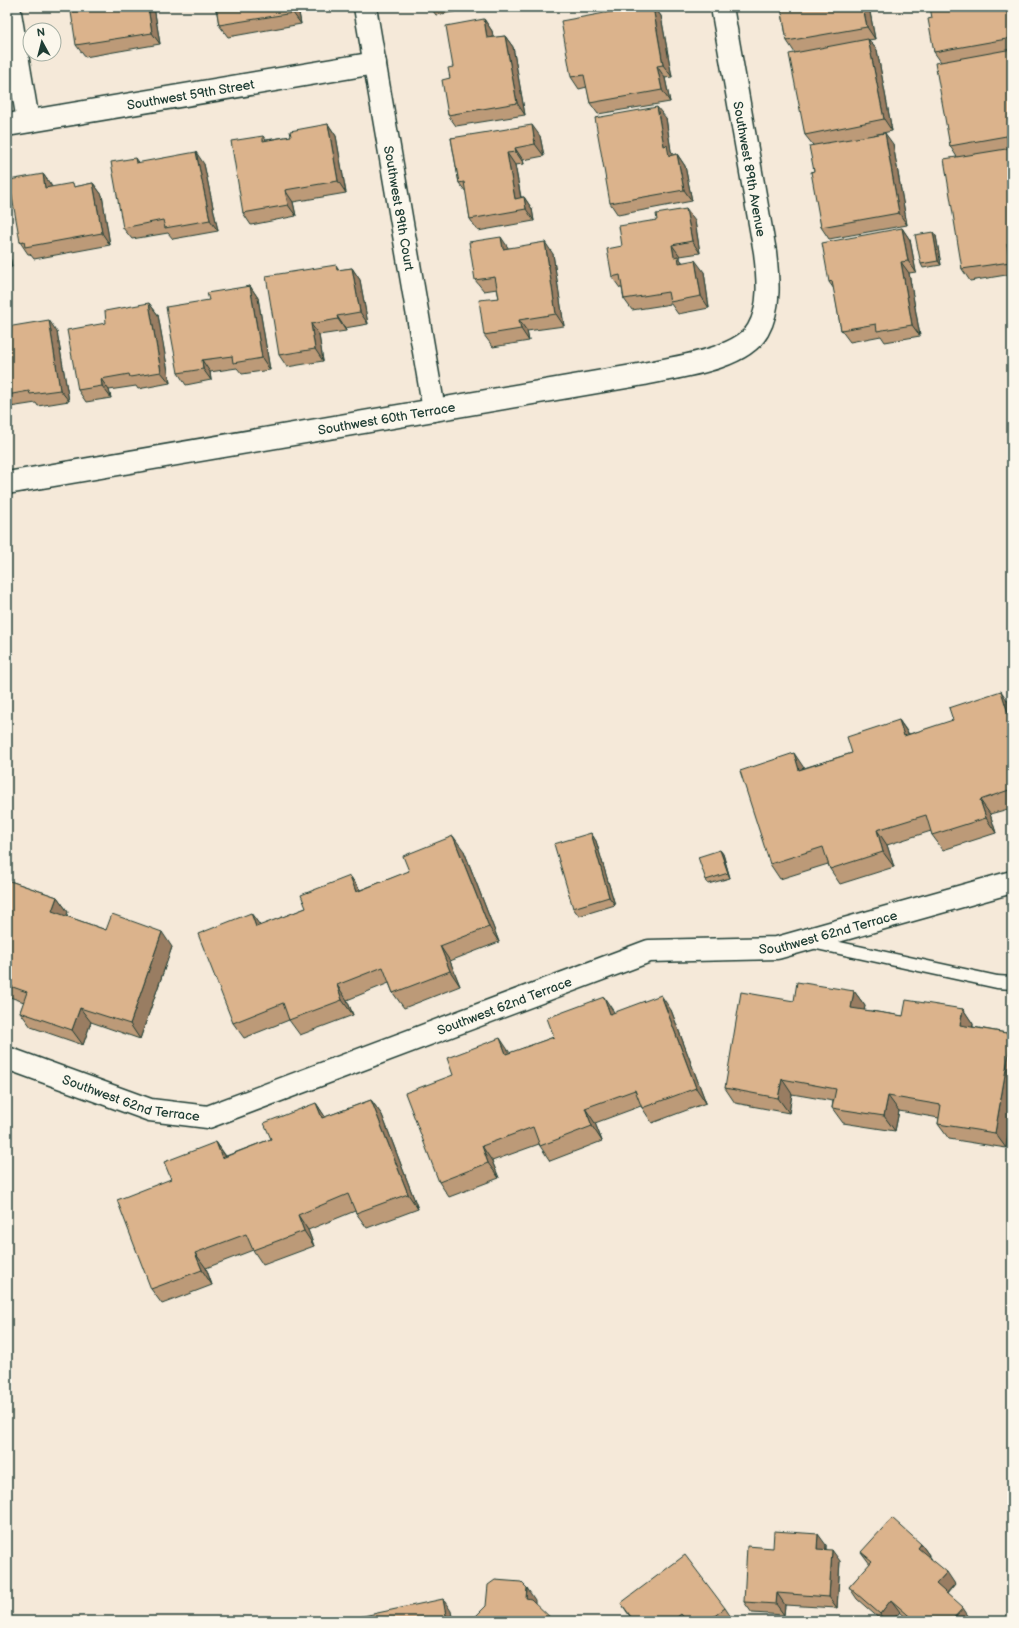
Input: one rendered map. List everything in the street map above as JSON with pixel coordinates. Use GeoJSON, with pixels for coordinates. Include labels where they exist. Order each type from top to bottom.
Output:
{"type":"FeatureCollection","features":[{"type":"Feature","properties":{"kind":"street"},"geometry":{"type":"LineString","coordinates":[[9,7],[28,121]]}},
{"type":"Feature","properties":{"kind":"street","name":"Southwest 89th Court"},"geometry":{"type":"LineString","coordinates":[[365,7],[434,410]]}},
{"type":"Feature","properties":{"kind":"street","name":"Southwest 89th Avenue"},"geometry":{"type":"LineString","coordinates":[[722,7],[766,267],[767,302],[763,319],[758,331]]}},
{"type":"Feature","properties":{"kind":"street","name":"Southwest 59th Street"},"geometry":{"type":"LineString","coordinates":[[7,125],[375,63]]}},
{"type":"Feature","properties":{"kind":"street","name":"Southwest 60th Terrace"},"geometry":{"type":"LineString","coordinates":[[7,483],[636,375],[722,356],[738,348],[758,331]]}},
{"type":"Feature","properties":{"kind":"street","name":"Southwest 62nd Terrace"},"geometry":{"type":"LineString","coordinates":[[7,1058],[150,1110],[208,1117],[649,951],[777,948],[1012,882]]}},
{"type":"Feature","properties":{"kind":"lane"},"geometry":{"type":"LineString","coordinates":[[803,940],[997,982],[1012,983]]}},
{"type":"Feature","properties":{"kind":"building"},"geometry":{"type":"Polygon","coordinates":[[[79,7],[148,7],[152,33],[76,45],[71,12],[79,11],[79,7]]]}},
{"type":"Feature","properties":{"kind":"building"},"geometry":{"type":"Polygon","coordinates":[[[216,7],[292,7],[293,13],[219,25],[216,7]]]}},
{"type":"Feature","properties":{"kind":"building"},"geometry":{"type":"Polygon","coordinates":[[[638,7],[653,7],[663,65],[657,66],[662,90],[590,103],[584,75],[571,77],[561,21],[638,7]]]}},
{"type":"Feature","properties":{"kind":"building"},"geometry":{"type":"Polygon","coordinates":[[[781,7],[863,7],[867,27],[787,41],[781,7]]]}},
{"type":"Feature","properties":{"kind":"building"},"geometry":{"type":"Polygon","coordinates":[[[930,7],[1008,7],[1012,26],[1012,38],[934,52],[928,19],[932,18],[930,7]]]}},
{"type":"Feature","properties":{"kind":"building"},"geometry":{"type":"Polygon","coordinates":[[[484,19],[487,38],[505,36],[517,103],[448,115],[442,80],[450,78],[448,68],[453,67],[446,26],[484,19]]]}},
{"type":"Feature","properties":{"kind":"building"},"geometry":{"type":"Polygon","coordinates":[[[868,39],[884,119],[805,135],[789,54],[868,39]]]}},
{"type":"Feature","properties":{"kind":"building"},"geometry":{"type":"Polygon","coordinates":[[[1012,49],[1012,91],[1009,92],[1012,108],[1012,135],[950,146],[935,63],[1012,49]]]}},
{"type":"Feature","properties":{"kind":"building"},"geometry":{"type":"Polygon","coordinates":[[[657,107],[664,146],[667,145],[669,156],[677,154],[684,190],[610,203],[595,118],[657,107]]]}},
{"type":"Feature","properties":{"kind":"building"},"geometry":{"type":"Polygon","coordinates":[[[328,124],[338,181],[285,190],[288,205],[243,213],[231,141],[263,136],[263,141],[291,136],[290,131],[328,124]]]}},
{"type":"Feature","properties":{"kind":"building"},"geometry":{"type":"Polygon","coordinates":[[[532,125],[535,144],[515,148],[516,152],[507,153],[515,199],[524,197],[526,209],[470,219],[464,182],[459,183],[451,138],[532,125]]]}},
{"type":"Feature","properties":{"kind":"building"},"geometry":{"type":"Polygon","coordinates":[[[885,133],[899,213],[821,227],[811,172],[814,171],[809,146],[885,133]]]}},
{"type":"Feature","properties":{"kind":"building"},"geometry":{"type":"Polygon","coordinates":[[[1012,148],[1012,192],[1010,193],[1012,199],[1012,243],[1007,244],[1010,262],[962,269],[944,159],[1012,148]]]}},
{"type":"Feature","properties":{"kind":"building"},"geometry":{"type":"Polygon","coordinates":[[[196,152],[210,220],[165,228],[163,220],[123,228],[111,162],[135,158],[136,163],[196,152]]]}},
{"type":"Feature","properties":{"kind":"building"},"geometry":{"type":"Polygon","coordinates":[[[43,174],[45,188],[73,183],[74,187],[93,183],[102,233],[25,247],[24,241],[20,242],[9,180],[43,174]]]}},
{"type":"Feature","properties":{"kind":"building"},"geometry":{"type":"Polygon","coordinates":[[[686,209],[692,241],[672,245],[674,257],[678,256],[679,263],[695,260],[701,296],[670,302],[668,292],[624,299],[620,275],[612,277],[607,249],[622,246],[619,226],[657,220],[656,214],[686,209]]]}},
{"type":"Feature","properties":{"kind":"building"},"geometry":{"type":"Polygon","coordinates":[[[902,228],[908,261],[901,262],[912,325],[877,331],[876,324],[841,330],[832,281],[829,282],[822,243],[902,228]]]}},
{"type":"Feature","properties":{"kind":"building"},"geometry":{"type":"Polygon","coordinates":[[[933,232],[938,261],[921,264],[915,235],[933,232]]]}},
{"type":"Feature","properties":{"kind":"building"},"geometry":{"type":"Polygon","coordinates":[[[501,237],[503,249],[545,242],[556,314],[519,320],[521,329],[484,335],[479,300],[499,298],[495,277],[475,280],[469,242],[501,237]]]}},
{"type":"Feature","properties":{"kind":"building"},"geometry":{"type":"Polygon","coordinates":[[[336,265],[337,270],[352,268],[360,312],[337,316],[338,319],[311,324],[315,349],[279,355],[266,276],[336,265]]]}},
{"type":"Feature","properties":{"kind":"building"},"geometry":{"type":"Polygon","coordinates":[[[250,286],[262,358],[233,363],[232,356],[202,360],[203,369],[178,373],[166,307],[209,300],[207,293],[250,286]]]}},
{"type":"Feature","properties":{"kind":"building"},"geometry":{"type":"Polygon","coordinates":[[[149,303],[161,372],[130,377],[129,374],[101,379],[102,386],[78,390],[67,330],[106,323],[105,311],[149,303]]]}},
{"type":"Feature","properties":{"kind":"building"},"geometry":{"type":"Polygon","coordinates":[[[49,320],[60,390],[30,394],[29,391],[7,395],[7,327],[49,320]]]}},
{"type":"Feature","properties":{"kind":"building"},"geometry":{"type":"Polygon","coordinates":[[[1001,691],[1012,726],[1012,789],[980,800],[986,818],[932,835],[926,815],[877,830],[883,852],[830,869],[823,847],[770,864],[740,771],[794,753],[799,770],[852,753],[847,737],[899,720],[904,736],[953,720],[949,708],[1001,691]]]}},
{"type":"Feature","properties":{"kind":"building"},"geometry":{"type":"Polygon","coordinates":[[[591,833],[609,897],[573,908],[554,844],[591,833]]]}},
{"type":"Feature","properties":{"kind":"building"},"geometry":{"type":"Polygon","coordinates":[[[453,836],[489,927],[440,946],[450,971],[393,993],[383,967],[337,985],[342,1000],[289,1020],[283,1003],[233,1023],[198,934],[251,913],[256,927],[306,908],[301,895],[350,876],[356,892],[409,871],[403,856],[453,836]]]}},
{"type":"Feature","properties":{"kind":"building"},"geometry":{"type":"Polygon","coordinates":[[[720,850],[728,873],[706,880],[698,857],[720,850]]]}},
{"type":"Feature","properties":{"kind":"building"},"geometry":{"type":"Polygon","coordinates":[[[7,880],[57,897],[52,911],[106,930],[112,914],[162,932],[130,1024],[80,1008],[72,1030],[20,1012],[27,992],[7,985],[7,880]]]}},
{"type":"Feature","properties":{"kind":"building"},"geometry":{"type":"Polygon","coordinates":[[[797,982],[854,991],[851,1008],[903,1016],[906,1000],[963,1009],[960,1025],[1012,1034],[995,1133],[938,1124],[941,1105],[888,1096],[884,1116],[832,1108],[836,1089],[782,1079],[778,1098],[725,1088],[741,992],[794,1001],[797,982]]]}},
{"type":"Feature","properties":{"kind":"building"},"geometry":{"type":"Polygon","coordinates":[[[661,995],[696,1088],[642,1108],[635,1090],[585,1108],[592,1126],[540,1146],[533,1127],[482,1146],[488,1163],[439,1182],[405,1093],[453,1075],[447,1058],[500,1038],[506,1054],[554,1037],[547,1018],[604,997],[610,1014],[661,995]]]}},
{"type":"Feature","properties":{"kind":"building"},"geometry":{"type":"Polygon","coordinates":[[[371,1100],[408,1194],[356,1213],[348,1194],[298,1215],[304,1231],[253,1250],[246,1234],[195,1253],[202,1270],[151,1289],[117,1200],[171,1179],[164,1162],[216,1142],[222,1158],[271,1139],[264,1123],[316,1103],[322,1118],[371,1100]]]}},
{"type":"Feature","properties":{"kind":"building"},"geometry":{"type":"Polygon","coordinates":[[[892,1518],[921,1544],[918,1548],[947,1572],[936,1584],[963,1608],[951,1621],[915,1621],[891,1600],[880,1614],[849,1587],[872,1561],[861,1552],[892,1518]]]}},
{"type":"Feature","properties":{"kind":"building"},"geometry":{"type":"Polygon","coordinates":[[[774,1531],[818,1534],[817,1549],[832,1550],[829,1597],[777,1593],[776,1604],[744,1602],[747,1546],[773,1548],[774,1531]]]}},
{"type":"Feature","properties":{"kind":"building"},"geometry":{"type":"Polygon","coordinates":[[[685,1555],[725,1608],[708,1621],[687,1621],[681,1614],[672,1621],[634,1621],[621,1603],[685,1555]]]}},
{"type":"Feature","properties":{"kind":"building"},"geometry":{"type":"Polygon","coordinates":[[[495,1580],[521,1582],[527,1588],[526,1598],[531,1599],[554,1621],[471,1621],[486,1606],[488,1585],[495,1580]]]}},
{"type":"Feature","properties":{"kind":"building"},"geometry":{"type":"Polygon","coordinates":[[[443,1599],[447,1621],[340,1621],[443,1599]]]}}]}
